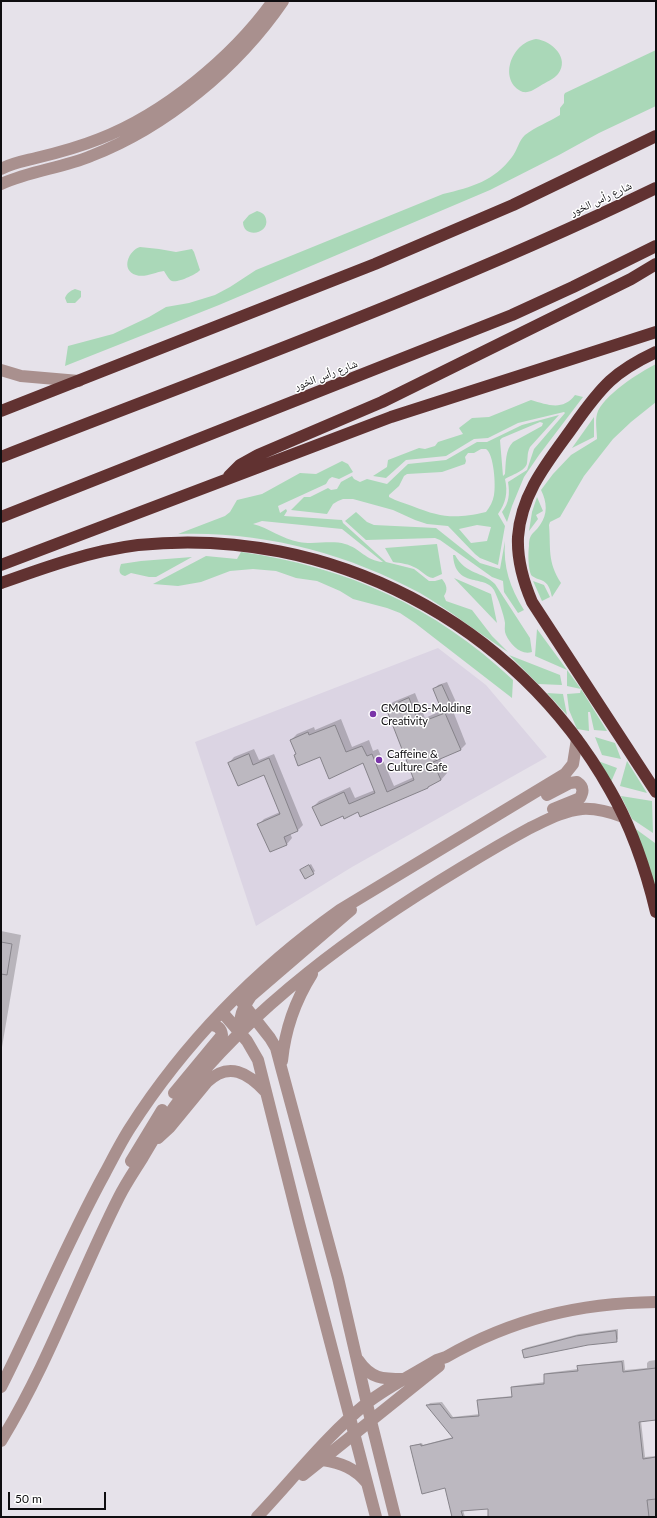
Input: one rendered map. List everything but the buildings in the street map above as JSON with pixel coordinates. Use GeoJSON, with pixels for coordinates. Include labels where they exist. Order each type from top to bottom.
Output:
{"type":"FeatureCollection","features":[{"type":"Feature","properties":{"kind":"highway"},"geometry":{"type":"LineString","coordinates":[[1,411],[438,238],[582,173],[656,136]]}},
{"type":"Feature","properties":{"kind":"highway","name":"شارع رأس الخور"},"geometry":{"type":"LineString","coordinates":[[1,457],[384,307],[552,236],[656,188]]}},
{"type":"Feature","properties":{"kind":"highway","name":"شارع رأس الخور"},"geometry":{"type":"LineString","coordinates":[[1,517],[512,316],[656,246]]}},
{"type":"Feature","properties":{"kind":"highway"},"geometry":{"type":"LineString","coordinates":[[225,480],[232,471],[258,455],[382,402],[631,279],[656,264]]}},
{"type":"Feature","properties":{"kind":"highway"},"geometry":{"type":"LineString","coordinates":[[1,565],[391,417],[656,332]]}},
{"type":"Feature","properties":{"kind":"highway"},"geometry":{"type":"LineString","coordinates":[[656,352],[629,367],[605,386],[587,407],[543,468],[535,481],[524,508],[518,536],[518,549],[526,588],[536,609],[656,792]]}},
{"type":"Feature","properties":{"kind":"highway"},"geometry":{"type":"LineString","coordinates":[[1,583],[87,555],[137,546],[165,543],[193,543],[246,546],[291,553],[320,560],[392,588],[419,601],[468,632],[505,662],[539,693],[577,739],[595,764],[612,792],[641,860],[656,912]]}},
{"type":"Feature","properties":{"kind":"street"},"geometry":{"type":"LineString","coordinates":[[1,169],[100,138],[133,123],[158,108],[194,82],[232,48],[251,29],[273,1]]}},
{"type":"Feature","properties":{"kind":"street"},"geometry":{"type":"LineString","coordinates":[[1,184],[24,175],[70,164],[92,156],[129,138],[163,118],[199,91],[226,67],[261,30],[283,1]]}},
{"type":"Feature","properties":{"kind":"street"},"geometry":{"type":"LineString","coordinates":[[1,370],[21,376],[79,381]]}},
{"type":"Feature","properties":{"kind":"street"},"geometry":{"type":"LineString","coordinates":[[1,1387],[88,1203],[129,1129],[166,1075],[209,1026],[222,1012],[244,999],[345,915],[364,894],[557,780],[569,770],[574,757],[577,739]]}},
{"type":"Feature","properties":{"kind":"street"},"geometry":{"type":"LineString","coordinates":[[517,804],[532,803],[573,782],[580,784],[583,791],[578,800],[552,810],[529,822],[524,828],[523,832]]}},
{"type":"Feature","properties":{"kind":"street"},"geometry":{"type":"LineString","coordinates":[[1,1441],[34,1382],[120,1196],[176,1104],[240,1032],[321,963],[450,874],[499,845],[553,816],[574,810],[595,809],[623,817]]}},
{"type":"Feature","properties":{"kind":"street"},"geometry":{"type":"LineString","coordinates":[[281,1067],[285,1038],[293,1010],[305,985],[321,963]]}},
{"type":"Feature","properties":{"kind":"street"},"geometry":{"type":"LineString","coordinates":[[244,999],[250,1003],[251,1007],[258,1011],[265,1010]]}},
{"type":"Feature","properties":{"kind":"street"},"geometry":{"type":"LineString","coordinates":[[244,999],[255,1018],[273,1043],[281,1067],[338,1278],[355,1356],[395,1517]]}},
{"type":"Feature","properties":{"kind":"street"},"geometry":{"type":"LineString","coordinates":[[240,1032],[240,1018],[244,999]]}},
{"type":"Feature","properties":{"kind":"street"},"geometry":{"type":"LineString","coordinates":[[222,1012],[240,1032],[258,1060],[299,1224],[376,1517]]}},
{"type":"Feature","properties":{"kind":"street"},"geometry":{"type":"LineString","coordinates":[[120,1196],[124,1174],[149,1129],[170,1099],[222,1035],[220,1028],[217,1026],[209,1026]]}},
{"type":"Feature","properties":{"kind":"street"},"geometry":{"type":"LineString","coordinates":[[152,1142],[170,1127],[207,1082],[221,1072],[230,1071],[246,1075],[255,1081],[267,1093]]}},
{"type":"Feature","properties":{"kind":"street"},"geometry":{"type":"LineString","coordinates":[[257,1517],[350,1418],[382,1392],[437,1360],[446,1357],[495,1332],[542,1316],[585,1307],[610,1304],[656,1302]]}},
{"type":"Feature","properties":{"kind":"street"},"geometry":{"type":"LineString","coordinates":[[355,1356],[365,1370],[375,1376],[388,1379],[405,1379]]}},
{"type":"Feature","properties":{"kind":"street"},"geometry":{"type":"LineString","coordinates":[[291,1480],[304,1474],[323,1460],[440,1366],[446,1357]]}},
{"type":"Feature","properties":{"kind":"street"},"geometry":{"type":"LineString","coordinates":[[323,1460],[341,1463],[349,1467],[368,1484]]}},
{"type":"Feature","properties":{"kind":"shaded area"},"geometry":{"type":"Polygon","coordinates":[[[438,648],[486,685],[547,757],[352,867],[256,926],[195,742],[438,648]]]}},
{"type":"Feature","properties":{"kind":"green space"},"geometry":{"type":"Polygon","coordinates":[[[536,39],[548,43],[558,51],[561,56],[561,68],[558,74],[552,79],[528,92],[523,92],[515,87],[511,80],[509,72],[510,63],[519,48],[527,42],[536,39]]]}},
{"type":"Feature","properties":{"kind":"green space"},"geometry":{"type":"Polygon","coordinates":[[[656,50],[656,106],[599,133],[490,190],[219,305],[65,366],[68,346],[113,334],[166,307],[189,303],[215,295],[256,270],[443,194],[482,182],[498,172],[505,165],[514,155],[525,135],[533,129],[560,115],[560,108],[564,103],[565,93],[656,50]]]}},
{"type":"Feature","properties":{"kind":"green space"},"geometry":{"type":"Polygon","coordinates":[[[257,211],[265,216],[266,224],[264,228],[256,232],[247,231],[243,222],[249,215],[257,211]]]}},
{"type":"Feature","properties":{"kind":"green space"},"geometry":{"type":"Polygon","coordinates":[[[140,247],[176,252],[192,249],[200,270],[187,278],[178,281],[172,281],[164,271],[139,276],[136,275],[128,269],[127,265],[132,252],[140,247]]]}},
{"type":"Feature","properties":{"kind":"green space"},"geometry":{"type":"Polygon","coordinates":[[[75,289],[81,291],[81,297],[75,303],[67,303],[65,298],[66,296],[69,292],[75,289]]]}},
{"type":"Feature","properties":{"kind":"green space"},"geometry":{"type":"Polygon","coordinates":[[[656,364],[656,402],[613,439],[584,476],[560,517],[550,522],[550,548],[552,561],[561,583],[552,597],[550,589],[544,581],[532,576],[529,566],[528,553],[530,538],[543,521],[546,508],[541,490],[553,474],[571,455],[597,439],[596,417],[600,407],[606,400],[622,385],[656,364]]]}},
{"type":"Feature","properties":{"kind":"green space"},"geometry":{"type":"Polygon","coordinates":[[[575,395],[583,397],[524,477],[507,522],[502,512],[508,498],[508,482],[527,470],[534,449],[565,413],[564,412],[518,423],[488,438],[474,439],[446,456],[406,460],[386,478],[373,476],[387,467],[388,460],[419,448],[425,449],[435,446],[438,442],[463,434],[459,428],[472,418],[489,417],[531,400],[549,405],[560,405],[570,400],[575,395]]]}},
{"type":"Feature","properties":{"kind":"green space"},"geometry":{"type":"Polygon","coordinates":[[[559,415],[530,447],[526,466],[505,479],[506,497],[498,514],[505,526],[498,565],[480,558],[448,526],[427,524],[393,510],[353,499],[343,499],[338,501],[333,504],[327,514],[291,510],[304,497],[310,497],[328,488],[331,490],[337,489],[341,482],[352,476],[360,482],[367,479],[387,484],[408,464],[446,460],[477,442],[487,442],[522,425],[559,415]],[[540,422],[500,440],[503,476],[505,474],[506,457],[510,445],[542,426],[543,423],[540,422]],[[481,449],[474,453],[468,453],[465,457],[465,464],[442,472],[407,474],[404,476],[399,486],[389,495],[389,497],[440,515],[466,516],[486,512],[494,495],[495,485],[493,463],[489,452],[486,449],[481,449]],[[477,525],[459,529],[471,543],[487,541],[491,527],[477,525]]]}},
{"type":"Feature","properties":{"kind":"green space"},"geometry":{"type":"Polygon","coordinates":[[[594,417],[594,437],[572,448],[594,417]]]}},
{"type":"Feature","properties":{"kind":"green space"},"geometry":{"type":"Polygon","coordinates":[[[342,461],[348,464],[353,472],[339,479],[332,477],[326,484],[278,506],[280,513],[286,509],[287,511],[284,516],[342,520],[343,523],[386,562],[414,569],[429,581],[442,579],[446,588],[444,596],[446,601],[472,610],[492,636],[508,652],[420,593],[363,566],[303,547],[272,541],[241,536],[178,534],[225,516],[230,512],[237,500],[262,494],[300,473],[316,474],[342,461]],[[262,521],[253,524],[293,541],[311,543],[334,542],[345,544],[355,548],[367,557],[383,562],[342,529],[262,521]]]}},
{"type":"Feature","properties":{"kind":"green space"},"geometry":{"type":"Polygon","coordinates":[[[537,497],[543,511],[536,515],[538,519],[529,531],[532,512],[537,497]]]}},
{"type":"Feature","properties":{"kind":"green space"},"geometry":{"type":"Polygon","coordinates":[[[356,512],[367,522],[374,525],[436,528],[480,563],[500,569],[505,541],[505,560],[508,577],[524,610],[518,613],[504,592],[503,581],[492,577],[440,540],[435,538],[366,540],[345,521],[356,512]]]}},
{"type":"Feature","properties":{"kind":"green space"},"geometry":{"type":"Polygon","coordinates":[[[437,544],[442,574],[433,578],[411,566],[393,562],[385,548],[437,544]]]}},
{"type":"Feature","properties":{"kind":"green space"},"geometry":{"type":"Polygon","coordinates":[[[241,552],[317,568],[353,580],[387,594],[420,611],[452,631],[483,654],[513,680],[512,698],[400,613],[353,599],[340,591],[317,581],[296,578],[276,571],[253,569],[230,571],[201,582],[178,586],[153,584],[206,556],[237,559],[241,552]]]}},
{"type":"Feature","properties":{"kind":"green space"},"geometry":{"type":"Polygon","coordinates":[[[453,555],[455,555],[469,570],[485,577],[495,584],[530,638],[532,652],[528,653],[520,651],[510,642],[505,634],[505,623],[494,590],[490,585],[464,577],[459,573],[455,566],[453,555]]]}},
{"type":"Feature","properties":{"kind":"green space"},"geometry":{"type":"Polygon","coordinates":[[[192,557],[156,577],[131,573],[125,576],[120,572],[121,564],[192,557]]]}},
{"type":"Feature","properties":{"kind":"green space"},"geometry":{"type":"Polygon","coordinates":[[[454,578],[491,594],[497,623],[454,578]]]}},
{"type":"Feature","properties":{"kind":"green space"},"geometry":{"type":"Polygon","coordinates":[[[533,581],[544,585],[550,597],[542,601],[533,581]]]}},
{"type":"Feature","properties":{"kind":"green space"},"geometry":{"type":"Polygon","coordinates":[[[537,629],[581,689],[567,686],[567,670],[535,656],[537,629]]]}},
{"type":"Feature","properties":{"kind":"green space"},"geometry":{"type":"Polygon","coordinates":[[[509,655],[560,675],[562,685],[538,684],[509,655]]]}},
{"type":"Feature","properties":{"kind":"green space"},"geometry":{"type":"Polygon","coordinates":[[[581,689],[607,731],[594,730],[590,712],[588,712],[589,731],[577,729],[569,710],[567,694],[580,693],[581,689]]]}},
{"type":"Feature","properties":{"kind":"green space"},"geometry":{"type":"Polygon","coordinates":[[[547,693],[563,694],[567,715],[547,693]]]}},
{"type":"Feature","properties":{"kind":"green space"},"geometry":{"type":"Polygon","coordinates":[[[595,737],[615,743],[621,759],[602,755],[595,737]]]}},
{"type":"Feature","properties":{"kind":"green space"},"geometry":{"type":"Polygon","coordinates":[[[598,761],[617,768],[611,782],[598,761]]]}},
{"type":"Feature","properties":{"kind":"green space"},"geometry":{"type":"Polygon","coordinates":[[[627,761],[647,793],[620,786],[627,761]]]}},
{"type":"Feature","properties":{"kind":"green space"},"geometry":{"type":"Polygon","coordinates":[[[621,796],[652,801],[653,833],[632,819],[621,796]]]}},
{"type":"Feature","properties":{"kind":"green space"},"geometry":{"type":"Polygon","coordinates":[[[633,827],[655,843],[656,890],[633,827]]]}},
{"type":"Feature","properties":{"kind":"place","name":"CMOLDS-Molding Creativity"},"geometry":{"type":"Point","coordinates":[373,714]}},
{"type":"Feature","properties":{"kind":"place","name":"Caffeine & Culture Cafe"},"geometry":{"type":"Point","coordinates":[379,760]}}]}
